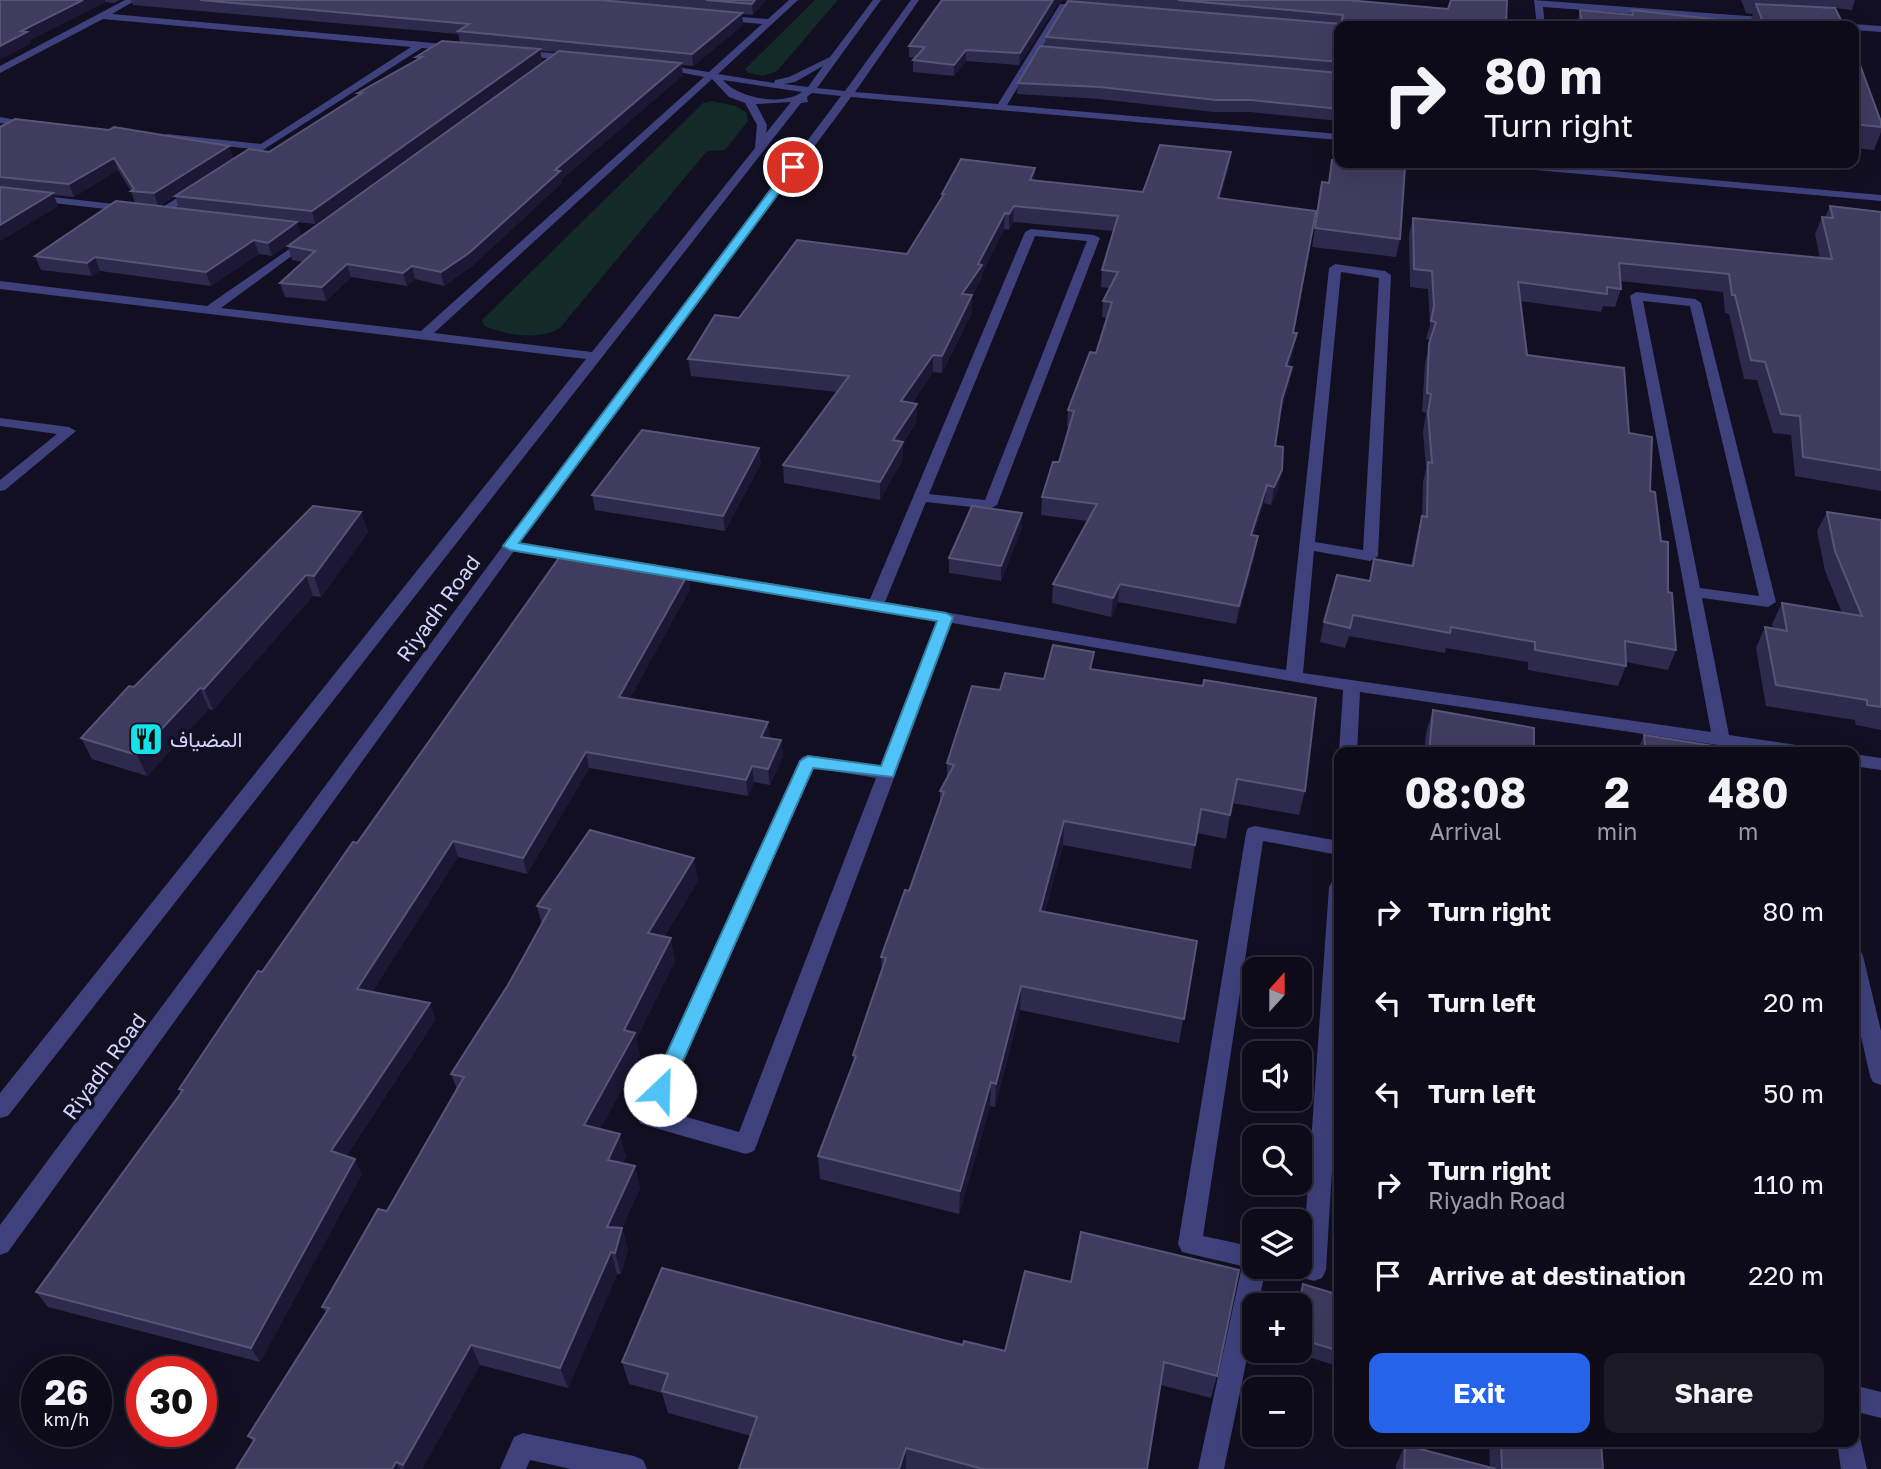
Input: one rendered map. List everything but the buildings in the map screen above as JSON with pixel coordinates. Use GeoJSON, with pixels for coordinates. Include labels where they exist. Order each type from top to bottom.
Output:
{"type":"FeatureCollection","features":[{"type":"Feature","properties":{"kind":"street"},"geometry":{"type":"LineString","coordinates":[[119,0],[131,1]]}},
{"type":"Feature","properties":{"kind":"street"},"geometry":{"type":"LineString","coordinates":[[424,336],[715,77],[794,0]]}},
{"type":"Feature","properties":{"kind":"street"},"geometry":{"type":"LineString","coordinates":[[0,1109],[877,0]]}},
{"type":"Feature","properties":{"kind":"street","name":"Riyadh Road"},"geometry":{"type":"LineString","coordinates":[[0,1244],[510,546],[915,0]]}},
{"type":"Feature","properties":{"kind":"street"},"geometry":{"type":"LineString","coordinates":[[0,70],[131,1]]}},
{"type":"Feature","properties":{"kind":"street"},"geometry":{"type":"LineString","coordinates":[[1541,21],[1539,2],[1774,21]]}},
{"type":"Feature","properties":{"kind":"street"},"geometry":{"type":"LineString","coordinates":[[1001,107],[1065,3],[1105,9]]}},
{"type":"Feature","properties":{"kind":"street"},"geometry":{"type":"LineString","coordinates":[[102,16],[461,48]]}},
{"type":"Feature","properties":{"kind":"street"},"geometry":{"type":"LineString","coordinates":[[702,16],[771,22]]}},
{"type":"Feature","properties":{"kind":"street"},"geometry":{"type":"LineString","coordinates":[[1859,27],[1881,29]]}},
{"type":"Feature","properties":{"kind":"street"},"geometry":{"type":"LineString","coordinates":[[230,169],[420,45]]}},
{"type":"Feature","properties":{"kind":"street"},"geometry":{"type":"LineString","coordinates":[[503,52],[584,59]]}},
{"type":"Feature","properties":{"kind":"street"},"geometry":{"type":"LineString","coordinates":[[1036,52],[1050,53]]}},
{"type":"Feature","properties":{"kind":"street"},"geometry":{"type":"LineString","coordinates":[[758,84],[792,80],[837,53]]}},
{"type":"Feature","properties":{"kind":"street"},"geometry":{"type":"LineString","coordinates":[[547,65],[558,57]]}},
{"type":"Feature","properties":{"kind":"street"},"geometry":{"type":"LineString","coordinates":[[650,65],[734,79],[804,95],[1334,148]]}},
{"type":"Feature","properties":{"kind":"street"},"geometry":{"type":"LineString","coordinates":[[715,77],[724,91],[751,102],[804,95]]}},
{"type":"Feature","properties":{"kind":"street"},"geometry":{"type":"LineString","coordinates":[[844,99],[1001,107],[1334,137]]}},
{"type":"Feature","properties":{"kind":"street"},"geometry":{"type":"LineString","coordinates":[[751,102],[762,125],[760,149]]}},
{"type":"Feature","properties":{"kind":"street"},"geometry":{"type":"LineString","coordinates":[[0,120],[42,124]]}},
{"type":"Feature","properties":{"kind":"street"},"geometry":{"type":"LineString","coordinates":[[153,135],[264,147]]}},
{"type":"Feature","properties":{"kind":"street"},"geometry":{"type":"LineString","coordinates":[[1546,168],[1881,198]]}},
{"type":"Feature","properties":{"kind":"street"},"geometry":{"type":"LineString","coordinates":[[1678,168],[1881,186]]}},
{"type":"Feature","properties":{"kind":"street"},"geometry":{"type":"LineString","coordinates":[[163,212],[207,183]]}},
{"type":"Feature","properties":{"kind":"street"},"geometry":{"type":"LineString","coordinates":[[0,194],[189,215]]}},
{"type":"Feature","properties":{"kind":"street"},"geometry":{"type":"LineString","coordinates":[[208,311],[320,231],[294,228]]}},
{"type":"Feature","properties":{"kind":"street"},"geometry":{"type":"LineString","coordinates":[[875,607],[1031,232],[1094,238],[990,505],[921,497]]}},
{"type":"Feature","properties":{"kind":"street"},"geometry":{"type":"LineString","coordinates":[[1294,677],[1335,268],[1385,275],[1370,556],[1308,545]]}},
{"type":"Feature","properties":{"kind":"street"},"geometry":{"type":"LineString","coordinates":[[0,285],[595,356]]}},
{"type":"Feature","properties":{"kind":"street"},"geometry":{"type":"LineString","coordinates":[[1693,592],[1768,601],[1695,303],[1636,296],[1721,740]]}},
{"type":"Feature","properties":{"kind":"street"},"geometry":{"type":"LineString","coordinates":[[0,422],[69,431],[0,487]]}},
{"type":"Feature","properties":{"kind":"street"},"geometry":{"type":"LineString","coordinates":[[510,546],[682,572],[1294,677],[1769,747]]}},
{"type":"Feature","properties":{"kind":"street"},"geometry":{"type":"LineString","coordinates":[[887,773],[808,761],[648,1116],[746,1144],[887,773],[946,617]]}},
{"type":"Feature","properties":{"kind":"street"},"geometry":{"type":"LineString","coordinates":[[1348,747],[1352,686]]}},
{"type":"Feature","properties":{"kind":"street"},"geometry":{"type":"LineString","coordinates":[[1859,761],[1881,764]]}},
{"type":"Feature","properties":{"kind":"street"},"geometry":{"type":"LineString","coordinates":[[1242,1256],[1189,1244],[1255,834],[1334,847]]}},
{"type":"Feature","properties":{"kind":"street"},"geometry":{"type":"LineString","coordinates":[[1312,1270],[1334,964]]}},
{"type":"Feature","properties":{"kind":"street"},"geometry":{"type":"LineString","coordinates":[[1859,982],[1881,1076]]}},
{"type":"Feature","properties":{"kind":"street"},"geometry":{"type":"LineString","coordinates":[[1211,1469],[1251,1279]]}},
{"type":"Feature","properties":{"kind":"street"},"geometry":{"type":"LineString","coordinates":[[1859,1400],[1881,1405]]}},
{"type":"Feature","properties":{"kind":"street"},"geometry":{"type":"LineString","coordinates":[[513,1469],[523,1446],[634,1469]]}},
{"type":"Feature","properties":{"kind":"street"},"geometry":{"type":"LineString","coordinates":[[1851,1447],[1854,1469]]}},
{"type":"Feature","properties":{"kind":"green space"},"geometry":{"type":"Polygon","coordinates":[[[815,0],[838,0],[777,71],[763,76],[748,73],[745,69],[815,0]]]}},
{"type":"Feature","properties":{"kind":"green space"},"geometry":{"type":"Polygon","coordinates":[[[712,101],[736,106],[746,112],[748,121],[725,150],[707,151],[560,328],[542,334],[522,335],[484,326],[482,320],[703,103],[712,101]]]}},
{"type":"Feature","properties":{"kind":"place","name":"المضياف"},"geometry":{"type":"Point","coordinates":[146,739]}},
{"type":"Feature","properties":{"kind":"route"},"geometry":{"type":"LineString","coordinates":[[660,1090],[808,761],[887,773],[946,617],[510,546],[793,167]]}}]}
